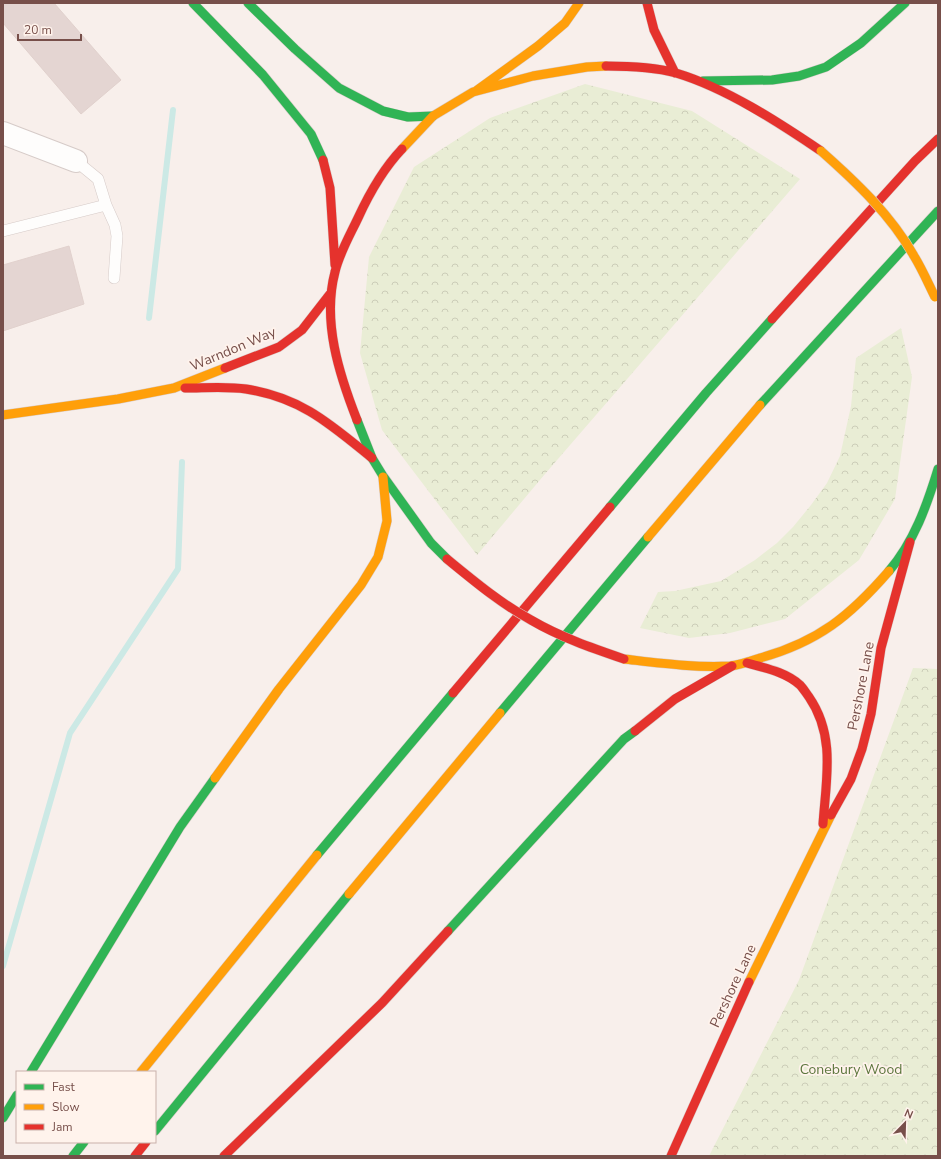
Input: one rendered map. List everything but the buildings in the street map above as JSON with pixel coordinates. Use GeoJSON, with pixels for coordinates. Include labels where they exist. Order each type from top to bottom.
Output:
{"type":"FeatureCollection","features":[{"type":"Feature","properties":{"kind":"main road"},"geometry":{"type":"LineString","coordinates":[[193,3],[263,75],[311,134],[322,158],[330,188],[335,270]]}},
{"type":"Feature","properties":{"kind":"main road"},"geometry":{"type":"LineString","coordinates":[[248,3],[295,49],[339,88],[383,111],[408,117],[434,116]]}},
{"type":"Feature","properties":{"kind":"main road"},"geometry":{"type":"LineString","coordinates":[[579,3],[565,23],[538,46],[473,92],[434,116],[398,153],[379,178],[352,230],[335,270],[330,294],[331,322],[334,347],[345,390],[372,458],[431,544],[479,587],[532,621],[586,645],[624,659],[674,665],[732,666],[782,652],[811,640],[844,617],[869,594],[910,542],[928,502],[938,470]]}},
{"type":"Feature","properties":{"kind":"main road"},"geometry":{"type":"LineString","coordinates":[[647,3],[658,43],[675,73]]}},
{"type":"Feature","properties":{"kind":"main road"},"geometry":{"type":"LineString","coordinates":[[698,81],[772,80],[799,76],[826,67],[861,43],[906,3]]}},
{"type":"Feature","properties":{"kind":"main road"},"geometry":{"type":"LineString","coordinates":[[473,92],[533,76],[587,67],[619,66],[647,68],[675,73],[698,81],[732,97],[779,123],[821,151],[859,184],[888,218],[914,255],[936,301]]}},
{"type":"Feature","properties":{"kind":"main road"},"geometry":{"type":"LineString","coordinates":[[142,1071],[305,869],[706,393],[910,167],[938,139]]}},
{"type":"Feature","properties":{"kind":"main road"},"geometry":{"type":"LineString","coordinates":[[156,1130],[335,910],[743,424],[938,211]]}},
{"type":"Feature","properties":{"kind":"main road","name":"Warndon Way"},"geometry":{"type":"LineString","coordinates":[[3,415],[118,399],[174,388],[279,347],[302,330],[330,294]]}},
{"type":"Feature","properties":{"kind":"main road","name":"Warndon Way"},"geometry":{"type":"LineString","coordinates":[[174,388],[245,389],[281,397],[314,413],[332,425],[372,458]]}},
{"type":"Feature","properties":{"kind":"main road"},"geometry":{"type":"LineString","coordinates":[[32,1071],[180,827],[279,689],[368,574],[378,557],[387,521],[383,476]]}},
{"type":"Feature","properties":{"kind":"main road","name":"Pershore Lane"},"geometry":{"type":"LineString","coordinates":[[671,1156],[746,988],[823,829],[851,779],[862,749],[871,714],[881,648],[910,542]]}},
{"type":"Feature","properties":{"kind":"main road","name":"Pershore Lane"},"geometry":{"type":"LineString","coordinates":[[747,663],[777,671],[800,685],[817,709],[823,726],[828,754],[823,829]]}},
{"type":"Feature","properties":{"kind":"main road"},"geometry":{"type":"LineString","coordinates":[[224,1156],[382,1003],[624,739],[675,699],[732,666]]}},
{"type":"Feature","properties":{"kind":"main road"},"geometry":{"type":"LineString","coordinates":[[3,1118],[16,1097]]}},
{"type":"Feature","properties":{"kind":"main road"},"geometry":{"type":"LineString","coordinates":[[73,1156],[83,1143]]}},
{"type":"Feature","properties":{"kind":"main road"},"geometry":{"type":"LineString","coordinates":[[134,1156],[145,1143]]}},
{"type":"Feature","properties":{"kind":"street"},"geometry":{"type":"LineString","coordinates":[[3,133],[76,161]]}},
{"type":"Feature","properties":{"kind":"lane"},"geometry":{"type":"LineString","coordinates":[[76,161],[98,179],[106,205],[115,225],[117,236],[114,278]]}},
{"type":"Feature","properties":{"kind":"lane"},"geometry":{"type":"LineString","coordinates":[[3,231],[106,205]]}},
{"type":"Feature","properties":{"kind":"lane"},"geometry":{"type":"LineString","coordinates":[[928,502],[938,496]]}},
{"type":"Feature","properties":{"kind":"green space"},"geometry":{"type":"Polygon","coordinates":[[[585,84],[692,111],[800,179],[545,474],[477,555],[382,430],[360,353],[369,257],[414,167],[490,118],[585,84]]]}},
{"type":"Feature","properties":{"kind":"green space"},"geometry":{"type":"Polygon","coordinates":[[[901,328],[912,377],[895,499],[859,560],[785,619],[730,633],[689,638],[640,628],[658,592],[675,591],[721,581],[755,560],[777,543],[793,527],[827,483],[840,456],[851,406],[856,358],[901,328]]]}},
{"type":"Feature","properties":{"kind":"green space","name":"Conebury Wood"},"geometry":{"type":"Polygon","coordinates":[[[913,668],[938,669],[938,1156],[709,1156],[799,980],[913,668]]]}},
{"type":"Feature","properties":{"kind":"waterway"},"geometry":{"type":"LineString","coordinates":[[149,318],[173,110]]}},
{"type":"Feature","properties":{"kind":"waterway"},"geometry":{"type":"LineString","coordinates":[[3,966],[70,733],[178,569],[182,462]]}},
{"type":"Feature","properties":{"kind":"traffic: fast"},"geometry":{"type":"LineString","coordinates":[[193,3],[263,75],[311,134],[323,160]]}},
{"type":"Feature","properties":{"kind":"traffic: fast"},"geometry":{"type":"LineString","coordinates":[[248,3],[295,49],[339,88],[383,111],[408,117],[433,116]]}},
{"type":"Feature","properties":{"kind":"traffic: fast"},"geometry":{"type":"LineString","coordinates":[[703,81],[772,80],[799,76],[826,67],[861,43],[905,3]]}},
{"type":"Feature","properties":{"kind":"traffic: fast"},"geometry":{"type":"LineString","coordinates":[[760,405],[938,211]]}},
{"type":"Feature","properties":{"kind":"traffic: fast"},"geometry":{"type":"LineString","coordinates":[[610,507],[706,393],[772,319]]}},
{"type":"Feature","properties":{"kind":"traffic: fast"},"geometry":{"type":"LineString","coordinates":[[357,420],[372,458],[383,476],[431,543],[447,559]]}},
{"type":"Feature","properties":{"kind":"traffic: fast"},"geometry":{"type":"LineString","coordinates":[[889,571],[906,548],[919,523],[938,469]]}},
{"type":"Feature","properties":{"kind":"traffic: fast"},"geometry":{"type":"LineString","coordinates":[[500,713],[648,537]]}},
{"type":"Feature","properties":{"kind":"traffic: fast"},"geometry":{"type":"LineString","coordinates":[[317,855],[453,693]]}},
{"type":"Feature","properties":{"kind":"traffic: fast"},"geometry":{"type":"LineString","coordinates":[[448,931],[624,739],[635,731]]}},
{"type":"Feature","properties":{"kind":"traffic: fast"},"geometry":{"type":"LineString","coordinates":[[32,1071],[180,827],[215,778]]}},
{"type":"Feature","properties":{"kind":"traffic: fast"},"geometry":{"type":"LineString","coordinates":[[156,1130],[349,894]]}},
{"type":"Feature","properties":{"kind":"traffic: fast"},"geometry":{"type":"LineString","coordinates":[[3,1118],[16,1097]]}},
{"type":"Feature","properties":{"kind":"traffic: fast"},"geometry":{"type":"LineString","coordinates":[[73,1156],[83,1143]]}},
{"type":"Feature","properties":{"kind":"traffic: slow"},"geometry":{"type":"LineString","coordinates":[[476,91],[538,46],[565,23],[579,3]]}},
{"type":"Feature","properties":{"kind":"traffic: slow"},"geometry":{"type":"LineString","coordinates":[[402,149],[433,116],[473,92],[533,76],[587,67],[606,66]]}},
{"type":"Feature","properties":{"kind":"traffic: slow"},"geometry":{"type":"LineString","coordinates":[[821,151],[860,187],[895,227],[917,261],[935,297]]}},
{"type":"Feature","properties":{"kind":"traffic: slow"},"geometry":{"type":"LineString","coordinates":[[3,415],[118,399],[174,388],[225,368]]}},
{"type":"Feature","properties":{"kind":"traffic: slow"},"geometry":{"type":"LineString","coordinates":[[648,537],[760,405]]}},
{"type":"Feature","properties":{"kind":"traffic: slow"},"geometry":{"type":"LineString","coordinates":[[215,778],[279,689],[361,585],[378,557],[387,521],[383,477]]}},
{"type":"Feature","properties":{"kind":"traffic: slow"},"geometry":{"type":"LineString","coordinates":[[624,659],[690,666],[730,666],[781,652],[799,644],[832,625],[861,601],[889,571]]}},
{"type":"Feature","properties":{"kind":"traffic: slow"},"geometry":{"type":"LineString","coordinates":[[349,894],[500,713]]}},
{"type":"Feature","properties":{"kind":"traffic: slow"},"geometry":{"type":"LineString","coordinates":[[749,982],[831,815]]}},
{"type":"Feature","properties":{"kind":"traffic: slow"},"geometry":{"type":"LineString","coordinates":[[142,1071],[317,855]]}},
{"type":"Feature","properties":{"kind":"traffic: jam"},"geometry":{"type":"LineString","coordinates":[[647,3],[654,30],[675,73]]}},
{"type":"Feature","properties":{"kind":"traffic: jam"},"geometry":{"type":"LineString","coordinates":[[606,66],[659,69],[695,79],[714,87],[751,107],[821,151]]}},
{"type":"Feature","properties":{"kind":"traffic: jam"},"geometry":{"type":"LineString","coordinates":[[772,319],[915,161],[938,139]]}},
{"type":"Feature","properties":{"kind":"traffic: jam"},"geometry":{"type":"LineString","coordinates":[[357,420],[344,384],[334,347],[330,309],[331,291],[339,258],[362,209],[383,173],[402,149]]}},
{"type":"Feature","properties":{"kind":"traffic: jam"},"geometry":{"type":"LineString","coordinates":[[323,160],[330,188],[335,265]]}},
{"type":"Feature","properties":{"kind":"traffic: jam"},"geometry":{"type":"LineString","coordinates":[[225,368],[279,347],[302,330],[330,294]]}},
{"type":"Feature","properties":{"kind":"traffic: jam"},"geometry":{"type":"LineString","coordinates":[[185,388],[239,388],[266,393],[283,399],[314,414],[372,458]]}},
{"type":"Feature","properties":{"kind":"traffic: jam"},"geometry":{"type":"LineString","coordinates":[[453,693],[610,507]]}},
{"type":"Feature","properties":{"kind":"traffic: jam"},"geometry":{"type":"LineString","coordinates":[[831,815],[851,779],[862,749],[871,714],[881,648],[910,542]]}},
{"type":"Feature","properties":{"kind":"traffic: jam"},"geometry":{"type":"LineString","coordinates":[[447,559],[498,599],[531,620],[565,637],[624,659]]}},
{"type":"Feature","properties":{"kind":"traffic: jam"},"geometry":{"type":"LineString","coordinates":[[747,663],[775,671],[800,685],[809,697],[817,712],[823,727],[827,759],[823,824]]}},
{"type":"Feature","properties":{"kind":"traffic: jam"},"geometry":{"type":"LineString","coordinates":[[635,731],[675,699],[732,666]]}},
{"type":"Feature","properties":{"kind":"traffic: jam"},"geometry":{"type":"LineString","coordinates":[[224,1156],[382,1003],[448,931]]}},
{"type":"Feature","properties":{"kind":"traffic: jam"},"geometry":{"type":"LineString","coordinates":[[671,1156],[749,982]]}},
{"type":"Feature","properties":{"kind":"traffic: jam"},"geometry":{"type":"LineString","coordinates":[[135,1156],[145,1143]]}}]}
